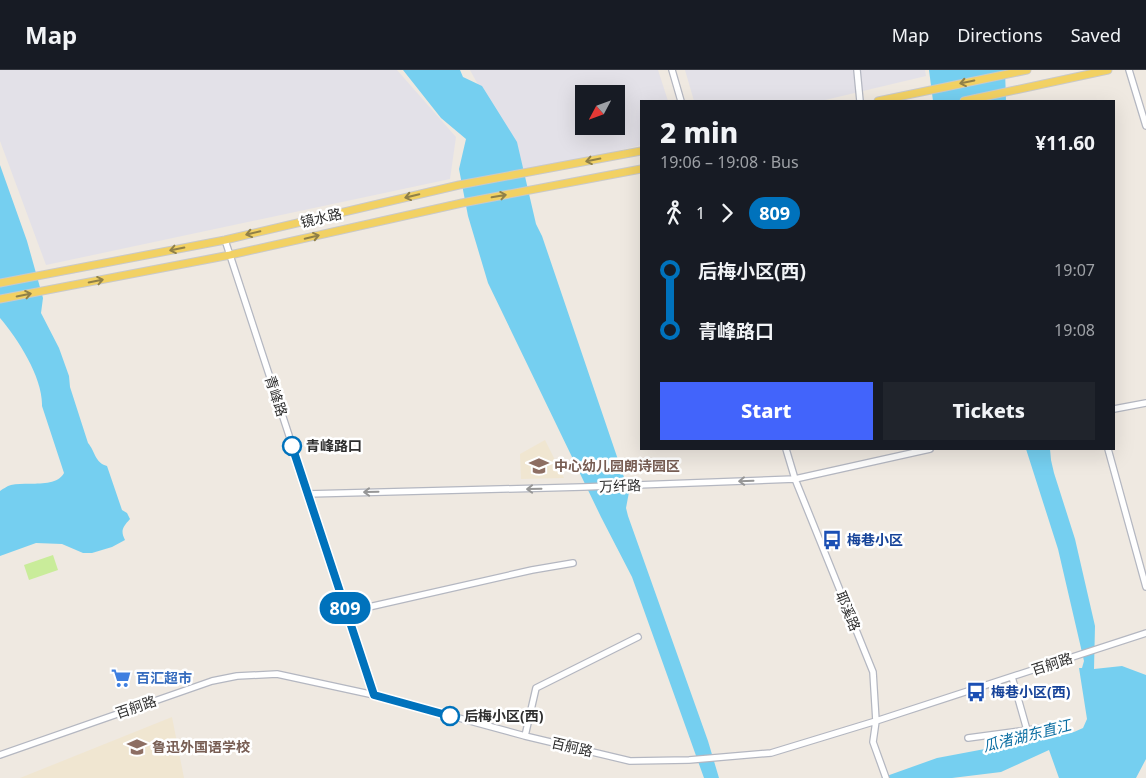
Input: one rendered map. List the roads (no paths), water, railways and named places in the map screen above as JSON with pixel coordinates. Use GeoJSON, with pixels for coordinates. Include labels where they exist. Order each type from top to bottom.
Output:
{"type":"FeatureCollection","features":[{"type":"Feature","properties":{"kind":"main road"},"geometry":{"type":"LineString","coordinates":[[883,100],[1027,70]]}},
{"type":"Feature","properties":{"kind":"main road"},"geometry":{"type":"LineString","coordinates":[[969,100],[1108,70]]}},
{"type":"Feature","properties":{"kind":"main road","name":"镜水路"},"geometry":{"type":"LineString","coordinates":[[0,283],[225,240],[459,185],[640,151]]}},
{"type":"Feature","properties":{"kind":"main road","name":"镜水路"},"geometry":{"type":"LineString","coordinates":[[0,299],[230,255],[462,203],[640,169]]}},
{"type":"Feature","properties":{"kind":"street"},"geometry":{"type":"LineString","coordinates":[[672,70],[680,100]]}},
{"type":"Feature","properties":{"kind":"street"},"geometry":{"type":"LineString","coordinates":[[857,70],[860,100]]}},
{"type":"Feature","properties":{"kind":"street"},"geometry":{"type":"LineString","coordinates":[[1129,70],[1146,126]]}},
{"type":"Feature","properties":{"kind":"street","name":"青峰路"},"geometry":{"type":"LineString","coordinates":[[225,240],[374,695]]}},
{"type":"Feature","properties":{"kind":"street"},"geometry":{"type":"LineString","coordinates":[[1115,409],[1146,403]]}},
{"type":"Feature","properties":{"kind":"street","name":"耶溪路"},"geometry":{"type":"LineString","coordinates":[[786,450],[795,479],[873,672],[876,721],[872,742],[886,778]]}},
{"type":"Feature","properties":{"kind":"street","name":"万纤路"},"geometry":{"type":"LineString","coordinates":[[307,494],[634,486],[795,479],[903,452],[921,450]]}},
{"type":"Feature","properties":{"kind":"street"},"geometry":{"type":"LineString","coordinates":[[1108,450],[1146,587]]}},
{"type":"Feature","properties":{"kind":"street"},"geometry":{"type":"LineString","coordinates":[[347,614],[360,609],[532,570],[574,563]]}},
{"type":"Feature","properties":{"kind":"street","name":"百舸路"},"geometry":{"type":"LineString","coordinates":[[0,755],[212,680],[237,676],[278,674],[374,695],[525,736],[630,760],[689,760],[771,753],[876,721],[1146,633]]}},
{"type":"Feature","properties":{"kind":"street"},"geometry":{"type":"LineString","coordinates":[[525,736],[536,688],[638,637]]}},
{"type":"Feature","properties":{"kind":"street"},"geometry":{"type":"LineString","coordinates":[[1012,677],[1027,730]]}},
{"type":"Feature","properties":{"kind":"street"},"geometry":{"type":"LineString","coordinates":[[968,738],[1066,725]]}},
{"type":"Feature","properties":{"kind":"water"},"geometry":{"type":"Polygon","coordinates":[[[403,70],[460,70],[463,77],[482,86],[517,142],[536,224],[542,236],[629,492],[626,508],[628,516],[708,741],[719,778],[704,778],[632,577],[488,283],[468,216],[459,169],[466,139],[441,118],[403,70]]]}},
{"type":"Feature","properties":{"kind":"water"},"geometry":{"type":"Polygon","coordinates":[[[929,70],[1005,70],[1006,100],[933,100],[929,70]]]}},
{"type":"Feature","properties":{"kind":"water"},"geometry":{"type":"Polygon","coordinates":[[[0,165],[27,241],[43,298],[41,313],[59,348],[88,443],[98,460],[107,466],[122,510],[127,513],[130,519],[123,529],[125,540],[112,547],[92,553],[83,553],[62,544],[36,543],[0,556],[0,491],[11,485],[47,483],[60,478],[64,473],[42,406],[34,371],[14,337],[0,318],[0,165]]]}},
{"type":"Feature","properties":{"kind":"water"},"geometry":{"type":"Polygon","coordinates":[[[1026,450],[1050,450],[1054,473],[1075,539],[1095,626],[1094,669],[1122,666],[1146,675],[1146,759],[1136,778],[1059,778],[1049,750],[1001,772],[952,778],[881,778],[937,758],[1074,732],[1083,728],[1087,719],[1079,668],[1082,668],[1084,661],[1058,549],[1026,450]]]}},
{"type":"Feature","properties":{"kind":"place","name":"青峰路口"},"geometry":{"type":"Point","coordinates":[292,446]}},
{"type":"Feature","properties":{"kind":"place","name":"中心幼儿园朗诗园区"},"geometry":{"type":"Point","coordinates":[539,466]}},
{"type":"Feature","properties":{"kind":"place","name":"梅巷小区"},"geometry":{"type":"Point","coordinates":[832,540]}},
{"type":"Feature","properties":{"kind":"place","name":"百汇超市"},"geometry":{"type":"Point","coordinates":[121,678]}},
{"type":"Feature","properties":{"kind":"place","name":"梅巷小区(西)"},"geometry":{"type":"Point","coordinates":[976,692]}},
{"type":"Feature","properties":{"kind":"place","name":"后梅小区(西)"},"geometry":{"type":"Point","coordinates":[450,716]}},
{"type":"Feature","properties":{"kind":"place","name":"鲁迅外国语学校"},"geometry":{"type":"Point","coordinates":[137,747]}},
{"type":"Feature","properties":{"kind":"water label","name":"瓜渚湖东直江"},"geometry":{"type":"Point","coordinates":[1027,736]}}]}
